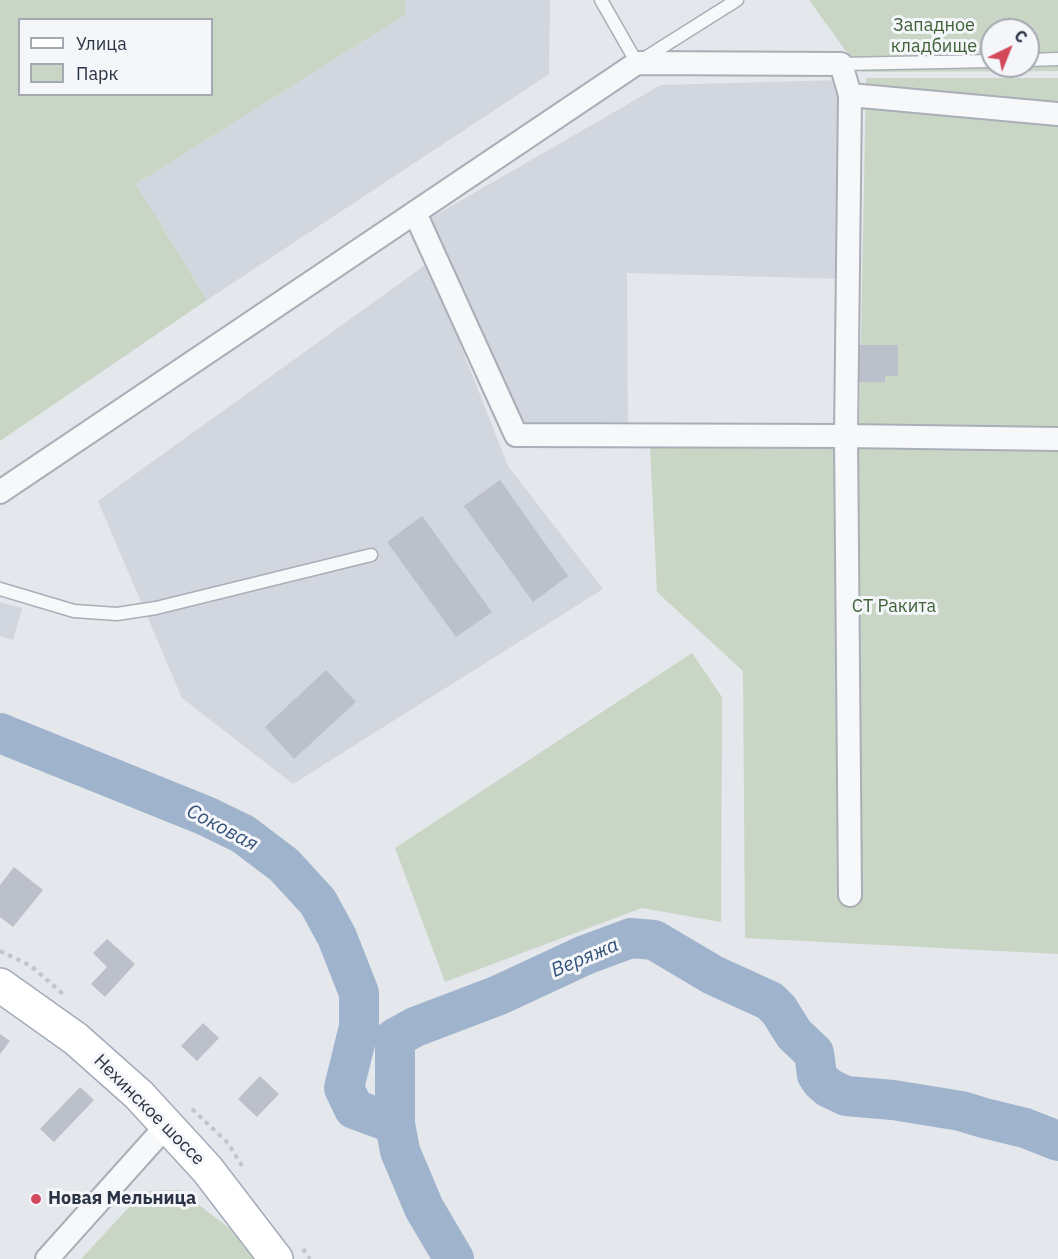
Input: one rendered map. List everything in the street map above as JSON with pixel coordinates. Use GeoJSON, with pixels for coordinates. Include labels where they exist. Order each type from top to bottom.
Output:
{"type":"FeatureCollection","features":[{"type":"Feature","properties":{"kind":"main road","name":"Нехинское шоссе"},"geometry":{"type":"LineString","coordinates":[[0,985],[83,1045],[139,1095],[207,1168],[275,1258]]}},
{"type":"Feature","properties":{"kind":"street"},"geometry":{"type":"LineString","coordinates":[[0,492],[637,63],[841,64],[850,95],[846,436],[850,895]]}},
{"type":"Feature","properties":{"kind":"street"},"geometry":{"type":"LineString","coordinates":[[850,95],[1058,114]]}},
{"type":"Feature","properties":{"kind":"street"},"geometry":{"type":"LineString","coordinates":[[415,213],[516,435],[1058,439]]}},
{"type":"Feature","properties":{"kind":"street"},"geometry":{"type":"LineString","coordinates":[[47,1259],[168,1124]]}},
{"type":"Feature","properties":{"kind":"lane"},"geometry":{"type":"LineString","coordinates":[[601,0],[637,63],[738,0]]}},
{"type":"Feature","properties":{"kind":"lane"},"geometry":{"type":"LineString","coordinates":[[1040,60],[1058,59]]}},
{"type":"Feature","properties":{"kind":"lane"},"geometry":{"type":"LineString","coordinates":[[841,64],[980,60]]}},
{"type":"Feature","properties":{"kind":"lane"},"geometry":{"type":"LineString","coordinates":[[0,589],[74,611],[117,614],[156,608],[371,555]]}},
{"type":"Feature","properties":{"kind":"shaded area"},"geometry":{"type":"Polygon","coordinates":[[[406,0],[550,0],[549,74],[207,300],[136,184],[405,15],[406,0]]]}},
{"type":"Feature","properties":{"kind":"shaded area"},"geometry":{"type":"Polygon","coordinates":[[[841,80],[846,279],[627,273],[628,425],[523,426],[429,219],[661,85],[841,80]]]}},
{"type":"Feature","properties":{"kind":"shaded area"},"geometry":{"type":"Polygon","coordinates":[[[428,263],[508,466],[603,589],[293,784],[182,698],[98,501],[428,263]]]}},
{"type":"Feature","properties":{"kind":"shaded area"},"geometry":{"type":"Polygon","coordinates":[[[0,602],[22,608],[13,640],[0,636],[0,602]]]}},
{"type":"Feature","properties":{"kind":"green space"},"geometry":{"type":"Polygon","coordinates":[[[0,0],[406,0],[405,15],[136,184],[207,300],[0,441],[0,0]]]}},
{"type":"Feature","properties":{"kind":"green space","name":"Западное кладбище"},"geometry":{"type":"Polygon","coordinates":[[[809,0],[1058,0],[1058,71],[1040,71],[1040,18],[980,18],[980,71],[861,72],[809,0]]]}},
{"type":"Feature","properties":{"kind":"green space","name":"СТ Ракита"},"geometry":{"type":"Polygon","coordinates":[[[866,78],[1058,78],[1058,954],[745,938],[743,671],[657,592],[650,446],[859,446],[866,78]]]}},
{"type":"Feature","properties":{"kind":"green space"},"geometry":{"type":"Polygon","coordinates":[[[692,653],[722,697],[721,922],[642,908],[445,982],[395,848],[692,653]]]}},
{"type":"Feature","properties":{"kind":"green space"},"geometry":{"type":"Polygon","coordinates":[[[180,1190],[248,1243],[259,1259],[81,1259],[144,1191],[180,1190]]]}},
{"type":"Feature","properties":{"kind":"building"},"geometry":{"type":"Polygon","coordinates":[[[858,345],[898,345],[898,376],[885,376],[885,382],[857,382],[858,345]]]}},
{"type":"Feature","properties":{"kind":"building"},"geometry":{"type":"Polygon","coordinates":[[[500,480],[568,576],[533,602],[464,506],[500,480]]]}},
{"type":"Feature","properties":{"kind":"building"},"geometry":{"type":"Polygon","coordinates":[[[422,516],[492,612],[456,637],[387,542],[422,516]]]}},
{"type":"Feature","properties":{"kind":"building"},"geometry":{"type":"Polygon","coordinates":[[[326,670],[356,702],[294,759],[265,727],[326,670]]]}},
{"type":"Feature","properties":{"kind":"building"},"geometry":{"type":"Polygon","coordinates":[[[14,867],[43,890],[13,927],[0,917],[0,885],[14,867]]]}},
{"type":"Feature","properties":{"kind":"building"},"geometry":{"type":"Polygon","coordinates":[[[107,939],[135,964],[105,997],[91,984],[107,967],[93,953],[107,939]]]}},
{"type":"Feature","properties":{"kind":"building"},"geometry":{"type":"Polygon","coordinates":[[[203,1023],[219,1038],[197,1061],[181,1046],[203,1023]]]}},
{"type":"Feature","properties":{"kind":"building"},"geometry":{"type":"Polygon","coordinates":[[[0,1034],[10,1041],[0,1054],[0,1034]]]}},
{"type":"Feature","properties":{"kind":"building"},"geometry":{"type":"Polygon","coordinates":[[[260,1076],[279,1094],[257,1117],[238,1099],[260,1076]]]}},
{"type":"Feature","properties":{"kind":"building"},"geometry":{"type":"Polygon","coordinates":[[[80,1087],[94,1100],[54,1142],[40,1129],[80,1087]]]}},
{"type":"Feature","properties":{"kind":"waterway","name":"Соковая"},"geometry":{"type":"LineString","coordinates":[[0,733],[206,816],[243,834],[284,865],[318,902],[337,937],[359,993],[359,1027],[344,1088],[354,1109],[395,1124]]}},
{"type":"Feature","properties":{"kind":"waterway","name":"Веряжа"},"geometry":{"type":"LineString","coordinates":[[454,1259],[424,1208],[400,1151],[395,1124],[395,1038],[415,1027],[499,995],[585,955],[631,938],[654,940],[713,975],[770,1001],[779,1010],[794,1034],[814,1053],[817,1075],[829,1088],[846,1096],[893,1100],[961,1111],[1025,1128],[1058,1141]]}},
{"type":"Feature","properties":{"kind":"place","name":"Новая Мельница"},"geometry":{"type":"Point","coordinates":[36,1199]}}]}
